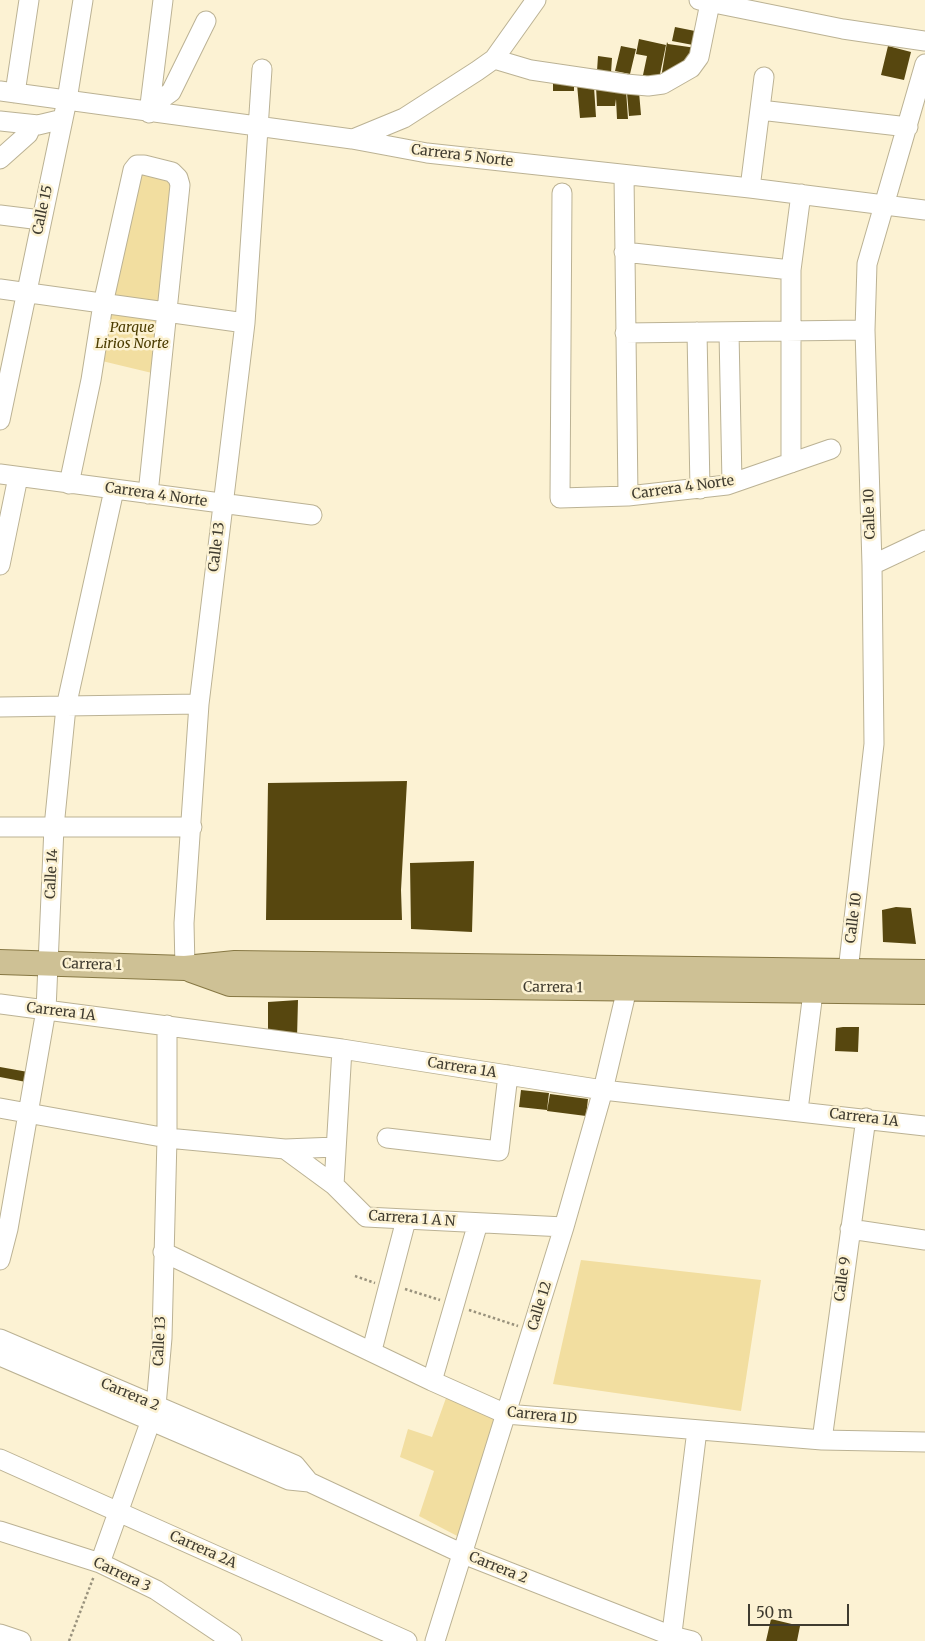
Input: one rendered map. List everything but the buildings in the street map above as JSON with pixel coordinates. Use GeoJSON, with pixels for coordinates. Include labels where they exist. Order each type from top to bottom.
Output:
{"type":"FeatureCollection","features":[{"type":"Feature","properties":{"kind":"main road","name":"Carrera 1"},"geometry":{"type":"LineString","coordinates":[[0,962],[184,968],[230,984],[343,975],[814,980],[925,992]]}},
{"type":"Feature","properties":{"kind":"main road","name":"Carrera 1"},"geometry":{"type":"LineString","coordinates":[[814,980],[848,971],[925,972]]}},
{"type":"Feature","properties":{"kind":"street"},"geometry":{"type":"LineString","coordinates":[[7,92],[30,0]]}},
{"type":"Feature","properties":{"kind":"street","name":"Calle 15"},"geometry":{"type":"LineString","coordinates":[[0,420],[67,100],[83,0]]}},
{"type":"Feature","properties":{"kind":"street"},"geometry":{"type":"LineString","coordinates":[[150,106],[163,0]]}},
{"type":"Feature","properties":{"kind":"street"},"geometry":{"type":"LineString","coordinates":[[352,139],[404,118],[494,59],[536,0]]}},
{"type":"Feature","properties":{"kind":"street"},"geometry":{"type":"LineString","coordinates":[[494,59],[531,70],[617,83],[648,86],[663,84],[691,68],[699,57],[704,1],[843,28],[925,41]]}},
{"type":"Feature","properties":{"kind":"street"},"geometry":{"type":"LineString","coordinates":[[150,106],[170,92],[206,21]]}},
{"type":"Feature","properties":{"kind":"street","name":"Calle 10"},"geometry":{"type":"LineString","coordinates":[[848,971],[874,744],[872,565],[865,330],[867,264],[925,64]]}},
{"type":"Feature","properties":{"kind":"street","name":"Calle 13"},"geometry":{"type":"LineString","coordinates":[[184,968],[184,923],[199,704],[245,323],[262,69]]}},
{"type":"Feature","properties":{"kind":"street"},"geometry":{"type":"LineString","coordinates":[[750,188],[764,77]]}},
{"type":"Feature","properties":{"kind":"street","name":"Carrera 5 Norte"},"geometry":{"type":"LineString","coordinates":[[7,92],[67,100],[150,106],[258,127],[352,139],[427,152],[750,188],[925,210]]}},
{"type":"Feature","properties":{"kind":"street"},"geometry":{"type":"LineString","coordinates":[[760,110],[908,127]]}},
{"type":"Feature","properties":{"kind":"street"},"geometry":{"type":"LineString","coordinates":[[0,121],[32,125],[63,119]]}},
{"type":"Feature","properties":{"kind":"street"},"geometry":{"type":"LineString","coordinates":[[0,159],[28,134],[32,125]]}},
{"type":"Feature","properties":{"kind":"street"},"geometry":{"type":"LineString","coordinates":[[69,484],[91,380],[103,304],[133,170],[137,166],[144,165],[172,172],[178,178],[180,185],[148,494]]}},
{"type":"Feature","properties":{"kind":"street"},"geometry":{"type":"LineString","coordinates":[[624,175],[628,496]]}},
{"type":"Feature","properties":{"kind":"street","name":"Carrera 4 Norte"},"geometry":{"type":"LineString","coordinates":[[562,193],[560,498],[628,496],[700,489],[732,483],[831,449]]}},
{"type":"Feature","properties":{"kind":"street"},"geometry":{"type":"LineString","coordinates":[[791,463],[792,270],[800,194]]}},
{"type":"Feature","properties":{"kind":"street"},"geometry":{"type":"LineString","coordinates":[[0,215],[41,220]]}},
{"type":"Feature","properties":{"kind":"street"},"geometry":{"type":"LineString","coordinates":[[624,252],[792,270]]}},
{"type":"Feature","properties":{"kind":"street"},"geometry":{"type":"LineString","coordinates":[[0,289],[245,323]]}},
{"type":"Feature","properties":{"kind":"street"},"geometry":{"type":"LineString","coordinates":[[625,333],[865,330]]}},
{"type":"Feature","properties":{"kind":"street"},"geometry":{"type":"LineString","coordinates":[[697,332],[700,489]]}},
{"type":"Feature","properties":{"kind":"street"},"geometry":{"type":"LineString","coordinates":[[729,332],[732,483]]}},
{"type":"Feature","properties":{"kind":"street"},"geometry":{"type":"LineString","coordinates":[[698,364],[730,363]]}},
{"type":"Feature","properties":{"kind":"street"},"geometry":{"type":"LineString","coordinates":[[699,412],[731,412]]}},
{"type":"Feature","properties":{"kind":"street"},"geometry":{"type":"LineString","coordinates":[[0,565],[9,476]]}},
{"type":"Feature","properties":{"kind":"street","name":"Carrera 4 Norte"},"geometry":{"type":"LineString","coordinates":[[9,476],[312,515]]}},
{"type":"Feature","properties":{"kind":"street","name":"Calle 14"},"geometry":{"type":"LineString","coordinates":[[0,1260],[8,1230],[46,1010],[54,827],[66,707],[114,490]]}},
{"type":"Feature","properties":{"kind":"street"},"geometry":{"type":"LineString","coordinates":[[872,565],[925,540]]}},
{"type":"Feature","properties":{"kind":"street"},"geometry":{"type":"LineString","coordinates":[[0,707],[199,704]]}},
{"type":"Feature","properties":{"kind":"street"},"geometry":{"type":"LineString","coordinates":[[0,828],[192,827]]}},
{"type":"Feature","properties":{"kind":"street","name":"Calle 12"},"geometry":{"type":"LineString","coordinates":[[435,1641],[564,1227],[603,1090],[630,978]]}},
{"type":"Feature","properties":{"kind":"street"},"geometry":{"type":"LineString","coordinates":[[798,1110],[814,980]]}},
{"type":"Feature","properties":{"kind":"street","name":"Carrera 1A"},"geometry":{"type":"LineString","coordinates":[[0,1004],[167,1025],[603,1090],[798,1110],[925,1126]]}},
{"type":"Feature","properties":{"kind":"street","name":"Calle 13"},"geometry":{"type":"LineString","coordinates":[[100,1563],[154,1413],[162,1338],[167,1138],[167,1025]]}},
{"type":"Feature","properties":{"kind":"street"},"geometry":{"type":"LineString","coordinates":[[334,1185],[342,1050]]}},
{"type":"Feature","properties":{"kind":"street"},"geometry":{"type":"LineString","coordinates":[[387,1138],[500,1151],[508,1075]]}},
{"type":"Feature","properties":{"kind":"street"},"geometry":{"type":"LineString","coordinates":[[0,1108],[167,1138],[285,1149],[336,1147]]}},
{"type":"Feature","properties":{"kind":"street","name":"Calle 9"},"geometry":{"type":"LineString","coordinates":[[822,1440],[866,1118]]}},
{"type":"Feature","properties":{"kind":"street","name":"Carrera 1 A N"},"geometry":{"type":"LineString","coordinates":[[285,1149],[334,1185],[366,1217],[564,1227]]}},
{"type":"Feature","properties":{"kind":"street"},"geometry":{"type":"LineString","coordinates":[[372,1350],[406,1220]]}},
{"type":"Feature","properties":{"kind":"street"},"geometry":{"type":"LineString","coordinates":[[432,1381],[478,1223]]}},
{"type":"Feature","properties":{"kind":"street"},"geometry":{"type":"LineString","coordinates":[[850,1229],[925,1240]]}},
{"type":"Feature","properties":{"kind":"street","name":"Carrera 1D"},"geometry":{"type":"LineString","coordinates":[[163,1252],[372,1350],[432,1381],[506,1414],[822,1440],[925,1442]]}},
{"type":"Feature","properties":{"kind":"street","name":"Carrera 2"},"geometry":{"type":"LineString","coordinates":[[0,1339],[154,1413]]}},
{"type":"Feature","properties":{"kind":"street","name":"Carrera 2"},"geometry":{"type":"LineString","coordinates":[[0,1356],[295,1464],[309,1482],[463,1554],[671,1639],[692,1641]]}},
{"type":"Feature","properties":{"kind":"street"},"geometry":{"type":"LineString","coordinates":[[671,1639],[697,1430]]}},
{"type":"Feature","properties":{"kind":"street","name":"Carrera 2A"},"geometry":{"type":"LineString","coordinates":[[0,1459],[407,1641]]}},
{"type":"Feature","properties":{"kind":"street","name":"Carrera 3"},"geometry":{"type":"LineString","coordinates":[[0,1531],[100,1563],[156,1590],[232,1641]]}},
{"type":"Feature","properties":{"kind":"street"},"geometry":{"type":"LineString","coordinates":[[0,1634],[21,1641]]}},
{"type":"Feature","properties":{"kind":"path"},"geometry":{"type":"LineString","coordinates":[[355,1276],[388,1287]]}},
{"type":"Feature","properties":{"kind":"path"},"geometry":{"type":"LineString","coordinates":[[69,1641],[100,1563]]}},
{"type":"Feature","properties":{"kind":"green space","name":"Parque Lirios Norte"},"geometry":{"type":"Polygon","coordinates":[[[141,169],[175,181],[152,373],[102,361],[110,301],[141,169]]]}},
{"type":"Feature","properties":{"kind":"green space"},"geometry":{"type":"Polygon","coordinates":[[[581,1260],[761,1280],[741,1411],[553,1384],[581,1260]]]}},
{"type":"Feature","properties":{"kind":"green space"},"geometry":{"type":"Polygon","coordinates":[[[446,1398],[498,1419],[461,1538],[419,1516],[434,1471],[400,1457],[408,1429],[432,1437],[446,1398]]]}}]}
